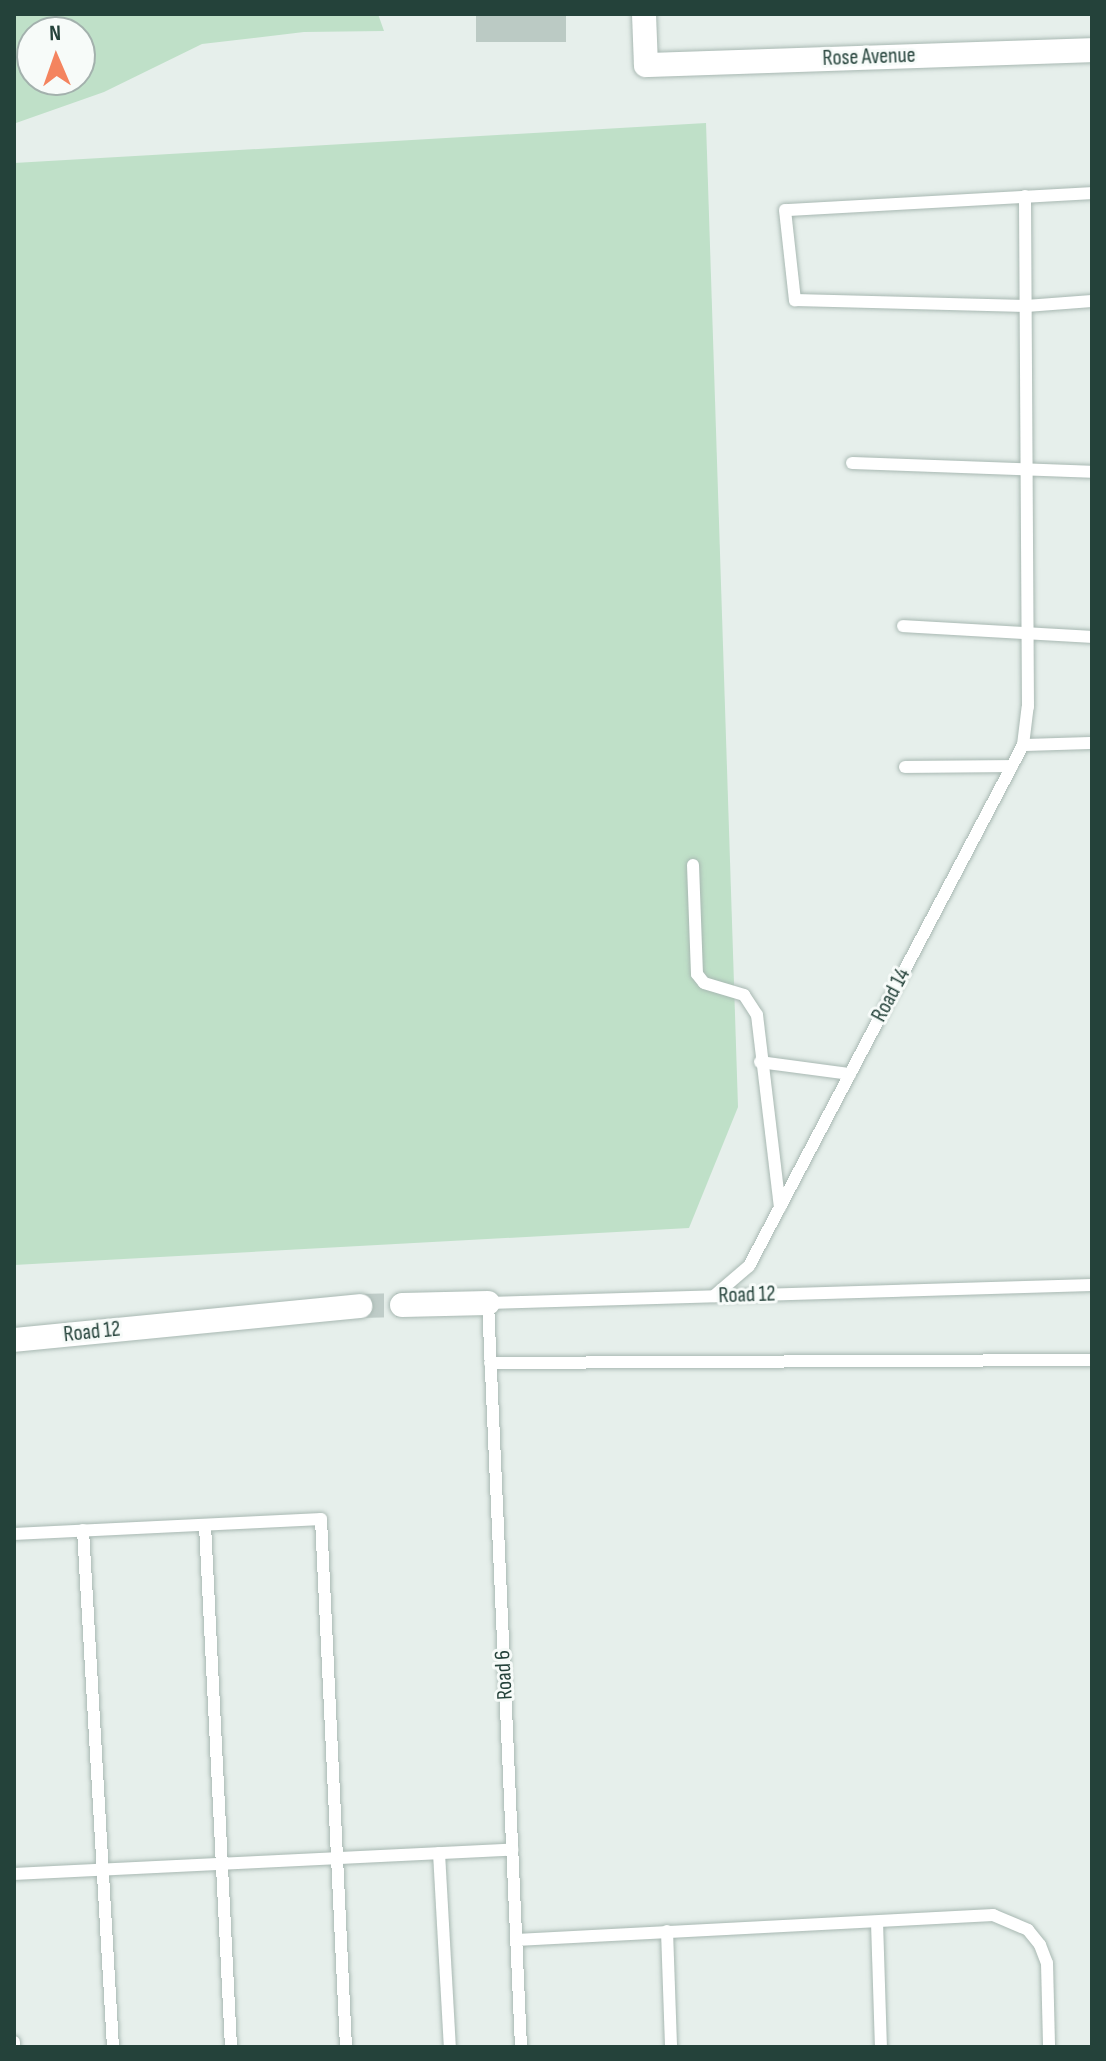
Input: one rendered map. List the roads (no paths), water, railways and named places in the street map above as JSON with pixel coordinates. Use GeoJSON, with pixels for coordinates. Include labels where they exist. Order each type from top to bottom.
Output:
{"type":"FeatureCollection","features":[{"type":"Feature","properties":{"kind":"street","name":"Rose Avenue"},"geometry":{"type":"LineString","coordinates":[[644,14],[646,65],[1092,50]]}},
{"type":"Feature","properties":{"kind":"street","name":"Road 12"},"geometry":{"type":"LineString","coordinates":[[402,1305],[488,1303]]}},
{"type":"Feature","properties":{"kind":"street","name":"Road 12"},"geometry":{"type":"LineString","coordinates":[[14,1340],[360,1306]]}},
{"type":"Feature","properties":{"kind":"lane"},"geometry":{"type":"LineString","coordinates":[[1092,193],[785,210],[795,300],[1026,306],[1092,301]]}},
{"type":"Feature","properties":{"kind":"lane"},"geometry":{"type":"LineString","coordinates":[[1025,196],[1027,637],[1023,745],[1092,743]]}},
{"type":"Feature","properties":{"kind":"lane"},"geometry":{"type":"LineString","coordinates":[[852,463],[1026,473],[1092,472]]}},
{"type":"Feature","properties":{"kind":"lane"},"geometry":{"type":"LineString","coordinates":[[903,626],[1027,637],[1092,637]]}},
{"type":"Feature","properties":{"kind":"lane","name":"Road 14"},"geometry":{"type":"LineString","coordinates":[[714,1296],[749,1266],[1023,745]]}},
{"type":"Feature","properties":{"kind":"lane"},"geometry":{"type":"LineString","coordinates":[[905,767],[1012,766]]}},
{"type":"Feature","properties":{"kind":"lane"},"geometry":{"type":"LineString","coordinates":[[693,865],[697,974],[704,983],[744,995],[757,1015],[760,1062],[780,1208]]}},
{"type":"Feature","properties":{"kind":"lane"},"geometry":{"type":"LineString","coordinates":[[760,1062],[850,1074]]}},
{"type":"Feature","properties":{"kind":"lane","name":"Road 12"},"geometry":{"type":"LineString","coordinates":[[488,1303],[1092,1285]]}},
{"type":"Feature","properties":{"kind":"lane","name":"Road 6"},"geometry":{"type":"LineString","coordinates":[[488,1303],[521,2047]]}},
{"type":"Feature","properties":{"kind":"lane"},"geometry":{"type":"LineString","coordinates":[[490,1363],[1092,1360]]}},
{"type":"Feature","properties":{"kind":"lane"},"geometry":{"type":"LineString","coordinates":[[14,1534],[321,1519],[346,2047]]}},
{"type":"Feature","properties":{"kind":"lane"},"geometry":{"type":"LineString","coordinates":[[205,1525],[231,2047]]}},
{"type":"Feature","properties":{"kind":"lane"},"geometry":{"type":"LineString","coordinates":[[83,1530],[106,1870],[113,2047]]}},
{"type":"Feature","properties":{"kind":"lane"},"geometry":{"type":"LineString","coordinates":[[14,1874],[512,1850]]}},
{"type":"Feature","properties":{"kind":"lane"},"geometry":{"type":"LineString","coordinates":[[439,1853],[450,2047]]}},
{"type":"Feature","properties":{"kind":"lane"},"geometry":{"type":"LineString","coordinates":[[516,1940],[993,1915],[1028,1930],[1047,1963],[1049,2047]]}},
{"type":"Feature","properties":{"kind":"lane"},"geometry":{"type":"LineString","coordinates":[[877,1922],[881,2047]]}},
{"type":"Feature","properties":{"kind":"lane"},"geometry":{"type":"LineString","coordinates":[[667,1931],[671,2047]]}},
{"type":"Feature","properties":{"kind":"tunnel"},"geometry":{"type":"LineString","coordinates":[[360,1306],[402,1305]]}}]}
